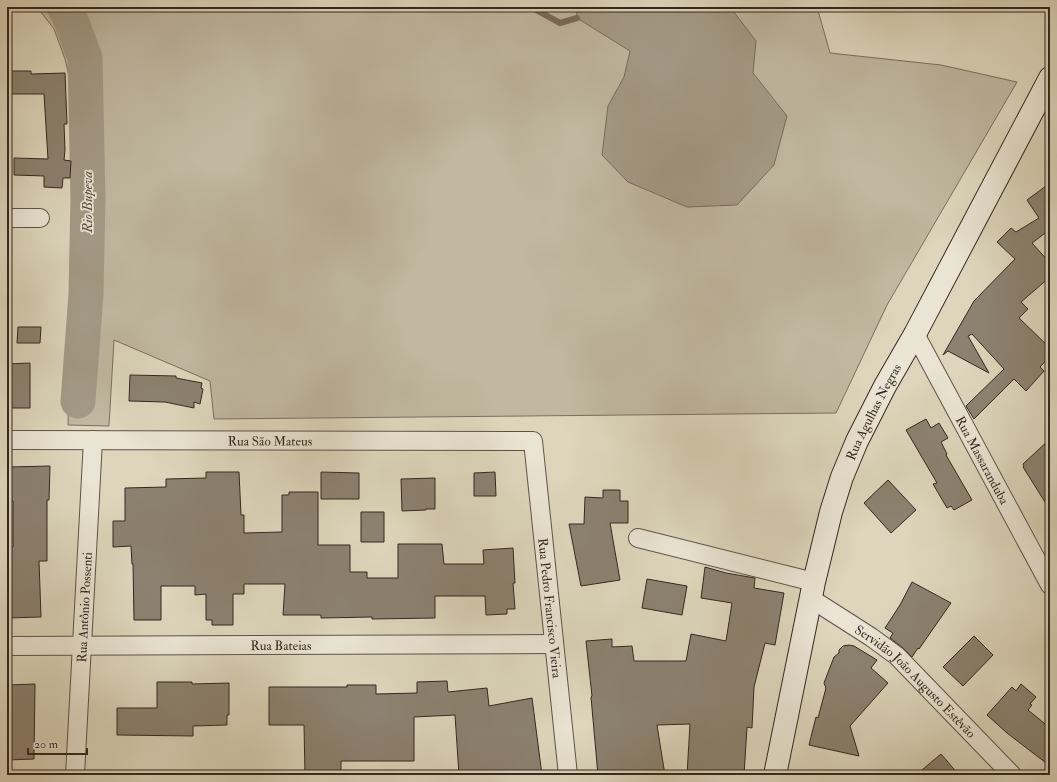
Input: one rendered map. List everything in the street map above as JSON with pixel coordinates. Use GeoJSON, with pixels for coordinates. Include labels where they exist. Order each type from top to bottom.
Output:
{"type":"FeatureCollection","features":[{"type":"Feature","properties":{"kind":"street","name":"Rua Agulhas Negras"},"geometry":{"type":"LineString","coordinates":[[775,775],[812,590],[831,512],[842,477],[857,441],[885,386],[915,334],[1050,78]]}},
{"type":"Feature","properties":{"kind":"street"},"geometry":{"type":"LineString","coordinates":[[7,218],[40,218]]}},
{"type":"Feature","properties":{"kind":"street","name":"Rua Massaranduba"},"geometry":{"type":"LineString","coordinates":[[915,334],[1050,585]]}},
{"type":"Feature","properties":{"kind":"street","name":"Rua São Mateus"},"geometry":{"type":"LineString","coordinates":[[7,440],[533,441]]}},
{"type":"Feature","properties":{"kind":"street","name":"Rua Antônio Possenti"},"geometry":{"type":"LineString","coordinates":[[75,775],[92,440]]}},
{"type":"Feature","properties":{"kind":"street","name":"Rua Pedro Francisco Vieira"},"geometry":{"type":"LineString","coordinates":[[533,441],[568,775]]}},
{"type":"Feature","properties":{"kind":"street","name":"Servidão João Augusto Estêvão"},"geometry":{"type":"LineString","coordinates":[[638,538],[812,590],[896,656],[1012,775]]}},
{"type":"Feature","properties":{"kind":"street","name":"Rua Bateias"},"geometry":{"type":"LineString","coordinates":[[7,646],[554,644]]}},
{"type":"Feature","properties":{"kind":"shaded area"},"geometry":{"type":"Polygon","coordinates":[[[37,7],[817,7],[830,53],[941,65],[1017,82],[887,305],[836,413],[214,419],[210,381],[114,340],[109,426],[68,425],[76,106],[65,59],[54,29],[37,7]]]}},
{"type":"Feature","properties":{"kind":"shaded area"},"geometry":{"type":"Polygon","coordinates":[[[576,7],[730,7],[756,41],[753,73],[787,116],[774,165],[737,205],[687,207],[628,182],[602,155],[608,106],[624,77],[630,51],[577,18],[576,7]]]}},
{"type":"Feature","properties":{"kind":"building"},"geometry":{"type":"Polygon","coordinates":[[[7,71],[31,71],[31,74],[65,73],[67,124],[64,124],[64,160],[71,161],[70,178],[63,178],[62,188],[44,187],[44,176],[14,175],[14,158],[48,159],[44,94],[7,94],[7,71]]]}},
{"type":"Feature","properties":{"kind":"building"},"geometry":{"type":"Polygon","coordinates":[[[1050,183],[1050,235],[1048,231],[1032,243],[1050,263],[1050,277],[1021,302],[1028,309],[1019,318],[1050,348],[1050,356],[1040,367],[1044,371],[1026,391],[1014,379],[974,419],[966,406],[1004,369],[972,334],[968,336],[989,373],[948,351],[943,355],[974,301],[1015,259],[997,242],[1011,228],[1016,232],[1039,218],[1027,200],[1050,183]]]}},
{"type":"Feature","properties":{"kind":"building"},"geometry":{"type":"Polygon","coordinates":[[[18,327],[41,327],[40,343],[17,343],[18,327]]]}},
{"type":"Feature","properties":{"kind":"building"},"geometry":{"type":"Polygon","coordinates":[[[30,363],[30,408],[7,408],[7,364],[30,363]]]}},
{"type":"Feature","properties":{"kind":"building"},"geometry":{"type":"Polygon","coordinates":[[[130,375],[176,376],[176,378],[202,383],[201,388],[203,389],[200,404],[194,402],[194,408],[165,402],[129,401],[130,375]]]}},
{"type":"Feature","properties":{"kind":"building"},"geometry":{"type":"Polygon","coordinates":[[[926,419],[931,428],[939,423],[948,438],[941,442],[947,454],[946,455],[972,500],[954,510],[951,506],[947,508],[933,484],[937,483],[906,430],[926,419]]]}},
{"type":"Feature","properties":{"kind":"building"},"geometry":{"type":"Polygon","coordinates":[[[1050,439],[1050,510],[1023,467],[1023,464],[1050,439]]]}},
{"type":"Feature","properties":{"kind":"building"},"geometry":{"type":"Polygon","coordinates":[[[50,466],[49,500],[47,500],[47,561],[39,561],[41,617],[7,618],[7,547],[13,547],[13,501],[7,501],[7,467],[50,466]]]}},
{"type":"Feature","properties":{"kind":"building"},"geometry":{"type":"Polygon","coordinates":[[[206,472],[239,472],[241,515],[244,515],[244,533],[282,532],[282,495],[289,495],[289,492],[318,492],[318,545],[350,545],[350,572],[367,572],[367,578],[398,578],[398,544],[442,544],[444,564],[484,564],[483,550],[513,548],[515,609],[507,609],[507,614],[486,615],[485,596],[435,596],[435,618],[321,618],[321,615],[283,615],[285,584],[244,584],[244,594],[233,594],[233,625],[212,625],[212,620],[206,620],[206,594],[195,595],[195,586],[161,586],[161,620],[134,620],[133,564],[131,546],[113,547],[113,521],[125,521],[125,488],[166,487],[166,479],[206,478],[206,472]]]}},
{"type":"Feature","properties":{"kind":"building"},"geometry":{"type":"Polygon","coordinates":[[[321,472],[359,473],[359,499],[321,499],[321,472]]]}},
{"type":"Feature","properties":{"kind":"building"},"geometry":{"type":"Polygon","coordinates":[[[495,472],[496,496],[474,496],[474,473],[495,472]]]}},
{"type":"Feature","properties":{"kind":"building"},"geometry":{"type":"Polygon","coordinates":[[[435,478],[435,509],[402,511],[401,479],[435,478]]]}},
{"type":"Feature","properties":{"kind":"building"},"geometry":{"type":"Polygon","coordinates":[[[888,480],[916,510],[891,533],[864,503],[888,480]]]}},
{"type":"Feature","properties":{"kind":"building"},"geometry":{"type":"Polygon","coordinates":[[[603,490],[620,490],[620,501],[628,501],[628,523],[610,523],[620,580],[581,586],[569,524],[584,524],[585,497],[603,498],[603,490]]]}},
{"type":"Feature","properties":{"kind":"building"},"geometry":{"type":"Polygon","coordinates":[[[361,512],[384,512],[384,542],[361,542],[361,512]]]}},
{"type":"Feature","properties":{"kind":"building"},"geometry":{"type":"Polygon","coordinates":[[[705,567],[726,573],[755,578],[754,588],[784,593],[775,645],[765,643],[754,687],[752,728],[747,727],[744,775],[687,775],[690,724],[657,725],[665,775],[598,775],[586,641],[612,639],[612,647],[632,646],[634,661],[686,661],[691,634],[726,641],[732,603],[701,598],[705,567]]]}},
{"type":"Feature","properties":{"kind":"building"},"geometry":{"type":"Polygon","coordinates":[[[647,579],[687,586],[682,615],[642,608],[647,579]]]}},
{"type":"Feature","properties":{"kind":"building"},"geometry":{"type":"Polygon","coordinates":[[[912,582],[951,603],[912,657],[890,638],[893,633],[885,628],[900,605],[912,582]]]}},
{"type":"Feature","properties":{"kind":"building"},"geometry":{"type":"Polygon","coordinates":[[[974,636],[993,655],[963,686],[943,667],[974,636]]]}},
{"type":"Feature","properties":{"kind":"building"},"geometry":{"type":"Polygon","coordinates":[[[843,646],[854,646],[877,660],[871,668],[888,683],[850,726],[859,756],[809,745],[816,717],[818,718],[826,688],[824,683],[834,657],[839,653],[839,650],[843,646]]]}},
{"type":"Feature","properties":{"kind":"building"},"geometry":{"type":"Polygon","coordinates":[[[447,681],[448,692],[487,688],[489,706],[532,698],[542,775],[459,775],[455,715],[414,717],[414,761],[341,761],[341,775],[305,775],[304,725],[269,725],[269,687],[347,687],[347,685],[376,685],[376,694],[417,693],[417,682],[447,681]]]}},
{"type":"Feature","properties":{"kind":"building"},"geometry":{"type":"Polygon","coordinates":[[[157,682],[192,682],[192,684],[229,683],[229,715],[227,715],[227,725],[193,726],[193,736],[117,735],[117,708],[157,708],[157,682]]]}},
{"type":"Feature","properties":{"kind":"building"},"geometry":{"type":"Polygon","coordinates":[[[35,684],[34,759],[7,760],[7,685],[35,684]]]}},
{"type":"Feature","properties":{"kind":"building"},"geometry":{"type":"Polygon","coordinates":[[[1021,684],[1036,697],[1030,704],[1032,705],[1028,710],[1050,728],[1050,766],[1007,733],[987,715],[1012,687],[1016,691],[1021,684]]]}},
{"type":"Feature","properties":{"kind":"building"},"geometry":{"type":"Polygon","coordinates":[[[941,754],[959,775],[916,775],[941,754]]]}},
{"type":"Feature","properties":{"kind":"waterway","name":"Rio Bupeva"},"geometry":{"type":"LineString","coordinates":[[64,7],[69,15],[85,58],[88,200],[86,294],[78,401]]}},
{"type":"Feature","properties":{"kind":"waterway"},"geometry":{"type":"LineString","coordinates":[[531,7],[560,23],[577,18]]}}]}
